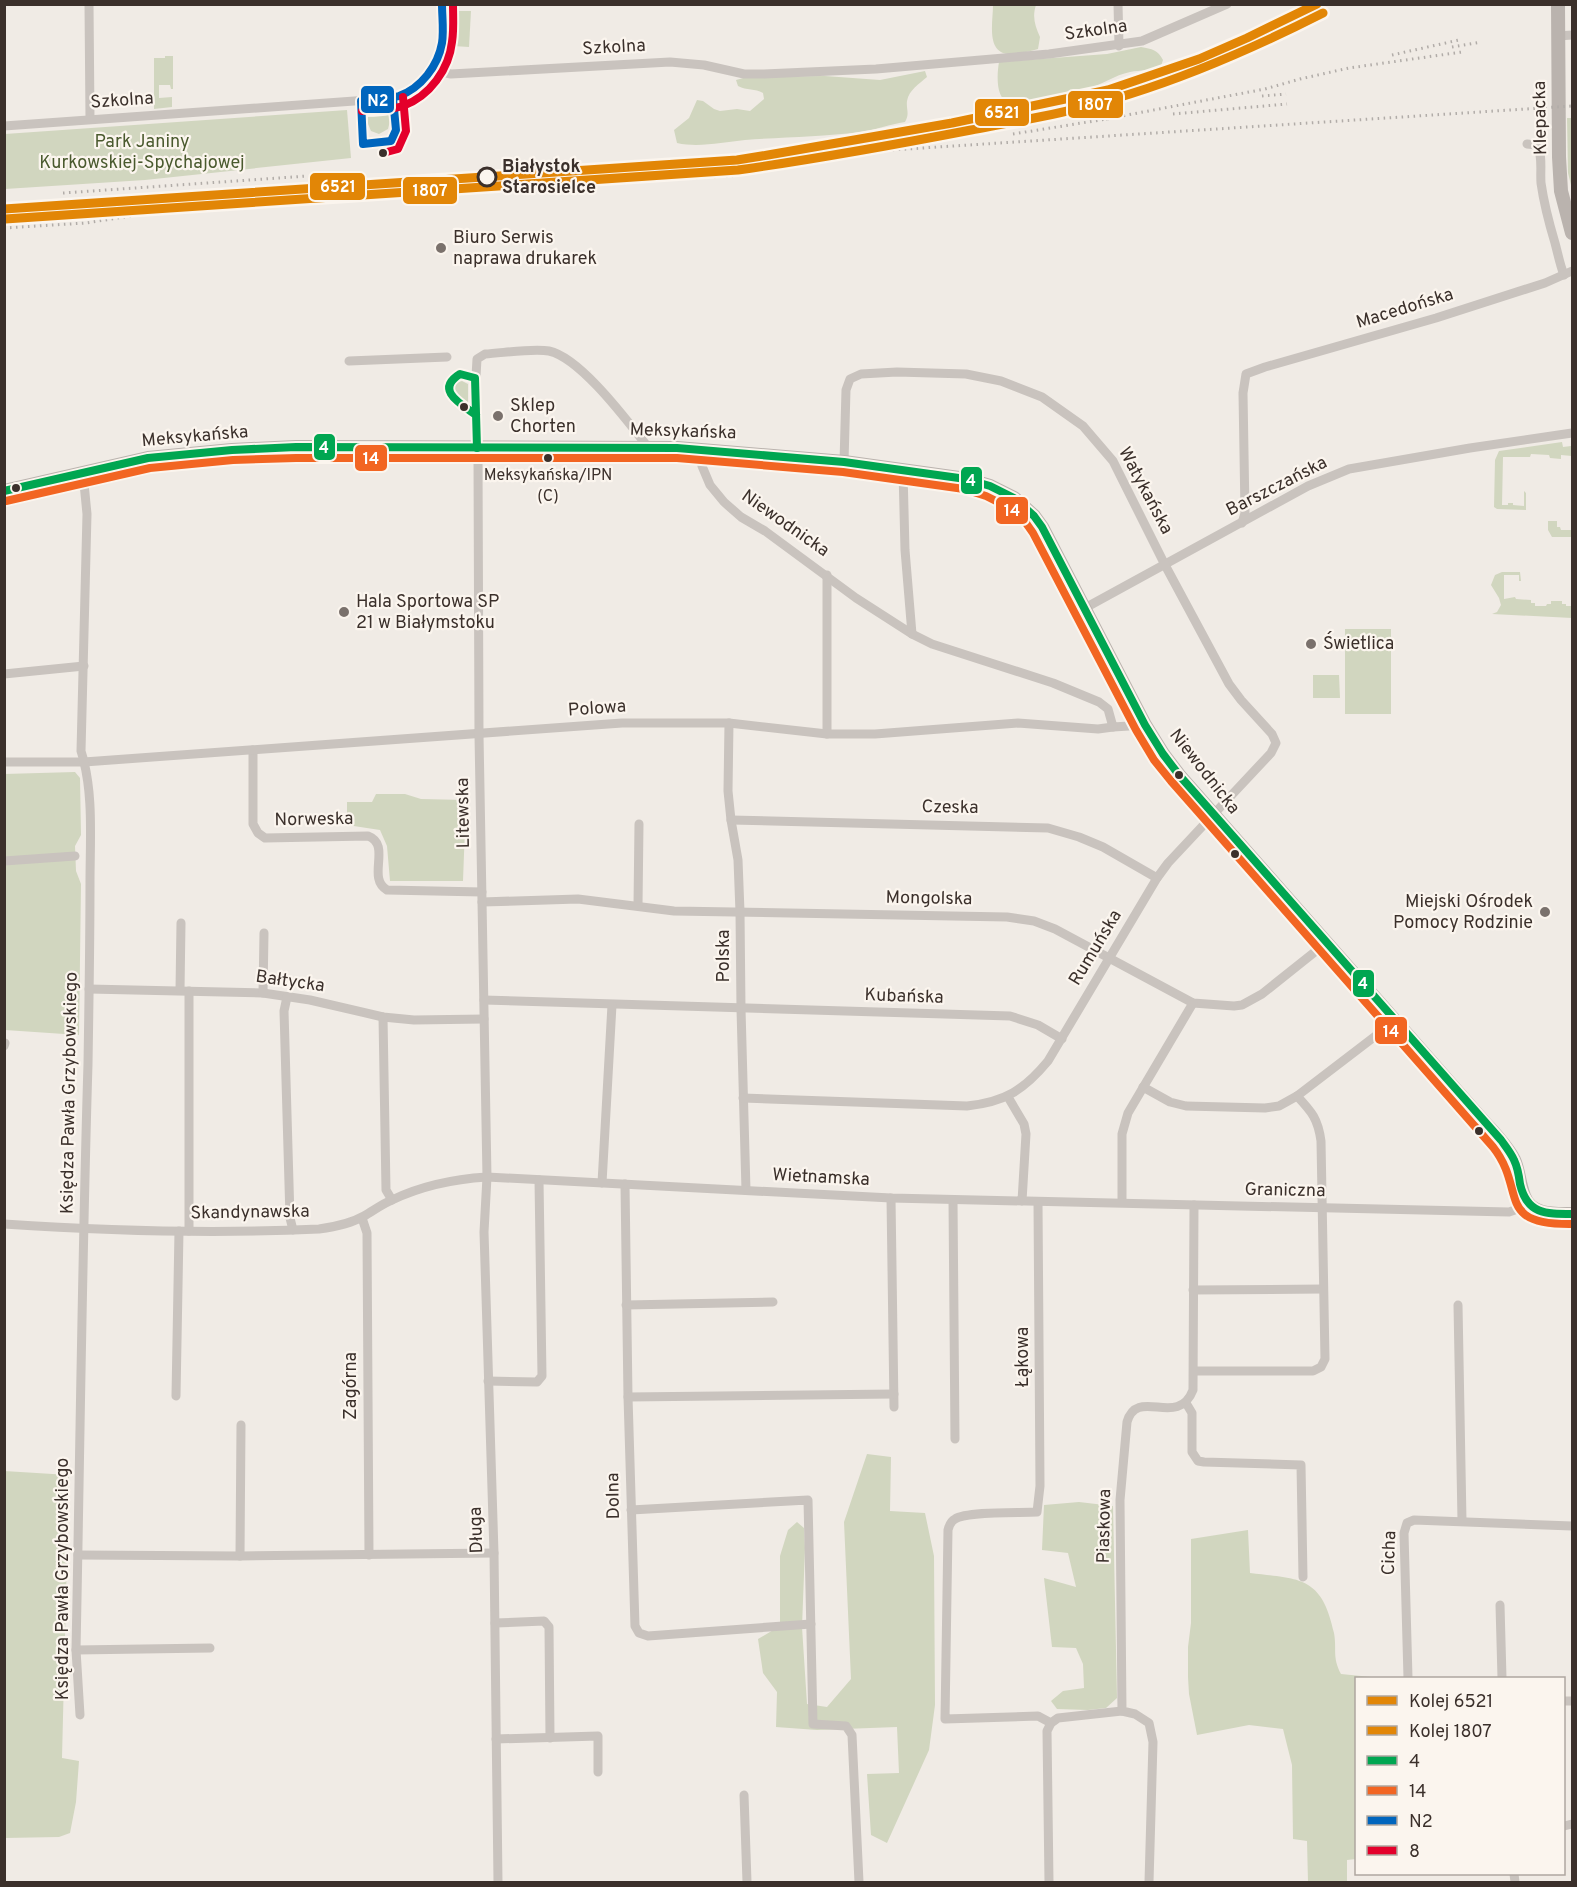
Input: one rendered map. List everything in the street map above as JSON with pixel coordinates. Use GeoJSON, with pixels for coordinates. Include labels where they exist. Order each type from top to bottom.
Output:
{"type":"FeatureCollection","features":[{"type":"Feature","properties":{"kind":"street"},"geometry":{"type":"LineString","coordinates":[[89,4],[90,120]]}},
{"type":"Feature","properties":{"kind":"street"},"geometry":{"type":"LineString","coordinates":[[431,70],[441,48],[442,4]]}},
{"type":"Feature","properties":{"kind":"street"},"geometry":{"type":"LineString","coordinates":[[1118,4],[1119,46]]}},
{"type":"Feature","properties":{"kind":"street","name":"Szkolna"},"geometry":{"type":"LineString","coordinates":[[4,126],[382,99],[402,96],[421,82],[431,70],[451,74],[670,62],[704,65],[744,74],[764,74],[886,69],[1049,54],[1142,41],[1227,4]]}},
{"type":"Feature","properties":{"kind":"street","name":"Klepacka"},"geometry":{"type":"LineString","coordinates":[[1558,4],[1560,173],[1563,201],[1572,232]]}},
{"type":"Feature","properties":{"kind":"street"},"geometry":{"type":"LineString","coordinates":[[1558,36],[1572,35]]}},
{"type":"Feature","properties":{"kind":"street"},"geometry":{"type":"LineString","coordinates":[[1527,144],[1537,145],[1540,150],[1541,182],[1546,214],[1559,264],[1568,273]]}},
{"type":"Feature","properties":{"kind":"street","name":"Macedońska"},"geometry":{"type":"LineString","coordinates":[[1242,523],[1245,513],[1243,393],[1246,374],[1436,318],[1568,273]]}},
{"type":"Feature","properties":{"kind":"street","name":"Litewska"},"geometry":{"type":"LineString","coordinates":[[487,1177],[479,735],[476,363],[481,355],[543,350],[560,354],[588,377],[648,447]]}},
{"type":"Feature","properties":{"kind":"street"},"geometry":{"type":"LineString","coordinates":[[349,361],[447,357]]}},
{"type":"Feature","properties":{"kind":"street","name":"Watykańska"},"geometry":{"type":"LineString","coordinates":[[844,462],[846,390],[850,379],[861,374],[897,372],[966,374],[1001,381],[1042,397],[1083,426],[1113,460],[1165,565],[1229,684],[1272,734],[1276,743],[1271,753],[1213,815]]}},
{"type":"Feature","properties":{"kind":"street","name":"Barszczańska"},"geometry":{"type":"LineString","coordinates":[[1085,608],[1308,486],[1349,469],[1572,433]]}},
{"type":"Feature","properties":{"kind":"street","name":"Meksykańska"},"geometry":{"type":"LineString","coordinates":[[4,491],[148,458],[296,447],[699,449],[844,462],[978,482],[1002,490],[1014,498],[1030,511],[1042,527],[1145,725]]}},
{"type":"Feature","properties":{"kind":"street","name":"Niewodnicka"},"geometry":{"type":"LineString","coordinates":[[699,449],[702,466],[710,485],[741,517],[765,531],[856,598],[912,634],[932,644],[1053,683],[1100,702],[1108,709],[1113,727],[1145,725],[1162,754],[1179,776],[1485,1123],[1509,1153],[1524,1196],[1530,1205]]}},
{"type":"Feature","properties":{"kind":"street"},"geometry":{"type":"LineString","coordinates":[[903,471],[905,550],[912,634]]}},
{"type":"Feature","properties":{"kind":"street","name":"Księdza Pawła Grzybowskiego"},"geometry":{"type":"LineString","coordinates":[[80,1715],[76,1650],[83,1229],[90,989],[90,813],[81,751],[87,514],[83,473]]}},
{"type":"Feature","properties":{"kind":"street"},"geometry":{"type":"LineString","coordinates":[[827,575],[827,734]]}},
{"type":"Feature","properties":{"kind":"street"},"geometry":{"type":"LineString","coordinates":[[4,674],[84,666]]}},
{"type":"Feature","properties":{"kind":"street","name":"Polowa"},"geometry":{"type":"LineString","coordinates":[[4,762],[84,762],[622,723],[729,723],[827,734],[875,734],[1018,723],[1098,729],[1113,727]]}},
{"type":"Feature","properties":{"kind":"street","name":"Polska"},"geometry":{"type":"LineString","coordinates":[[729,723],[728,791],[738,860],[740,912],[746,1190]]}},
{"type":"Feature","properties":{"kind":"street","name":"Norweska"},"geometry":{"type":"LineString","coordinates":[[253,750],[253,824],[258,833],[265,838],[368,836],[375,838],[379,844],[378,880],[387,890],[482,897]]}},
{"type":"Feature","properties":{"kind":"street","name":"Rumuńska"},"geometry":{"type":"LineString","coordinates":[[743,1098],[967,1106],[1008,1097],[1036,1075],[1048,1061],[1157,878],[1213,815]]}},
{"type":"Feature","properties":{"kind":"street","name":"Czeska"},"geometry":{"type":"LineString","coordinates":[[731,820],[1048,828],[1103,847],[1157,878]]}},
{"type":"Feature","properties":{"kind":"street"},"geometry":{"type":"LineString","coordinates":[[638,905],[639,824]]}},
{"type":"Feature","properties":{"kind":"street"},"geometry":{"type":"LineString","coordinates":[[4,861],[75,856]]}},
{"type":"Feature","properties":{"kind":"street","name":"Mongolska"},"geometry":{"type":"LineString","coordinates":[[482,897],[578,899],[674,910],[1007,917],[1034,921],[1055,929],[1192,1003]]}},
{"type":"Feature","properties":{"kind":"street"},"geometry":{"type":"LineString","coordinates":[[176,1396],[184,1231],[185,991],[181,923]]}},
{"type":"Feature","properties":{"kind":"street"},"geometry":{"type":"LineString","coordinates":[[263,993],[264,933]]}},
{"type":"Feature","properties":{"kind":"street"},"geometry":{"type":"LineString","coordinates":[[1122,1202],[1122,1134],[1128,1113],[1192,1003],[1234,1006],[1252,1001],[1326,943]]}},
{"type":"Feature","properties":{"kind":"street","name":"Bałtycka"},"geometry":{"type":"LineString","coordinates":[[90,989],[263,993],[383,1017],[414,1020],[484,1019]]}},
{"type":"Feature","properties":{"kind":"street"},"geometry":{"type":"LineString","coordinates":[[286,997],[284,1011],[290,1218],[293,1230]]}},
{"type":"Feature","properties":{"kind":"street","name":"Kubańska"},"geometry":{"type":"LineString","coordinates":[[484,1000],[1010,1016],[1038,1025],[1062,1039]]}},
{"type":"Feature","properties":{"kind":"street"},"geometry":{"type":"LineString","coordinates":[[602,1183],[612,1005]]}},
{"type":"Feature","properties":{"kind":"street"},"geometry":{"type":"LineString","coordinates":[[383,1017],[386,1190],[392,1200]]}},
{"type":"Feature","properties":{"kind":"street"},"geometry":{"type":"LineString","coordinates":[[1143,1087],[1170,1102],[1186,1106],[1264,1108],[1279,1106],[1297,1096],[1395,1021]]}},
{"type":"Feature","properties":{"kind":"street"},"geometry":{"type":"LineString","coordinates":[[1194,1371],[1313,1371],[1322,1367],[1325,1359],[1322,1155],[1318,1124],[1311,1111],[1297,1096]]}},
{"type":"Feature","properties":{"kind":"street"},"geometry":{"type":"LineString","coordinates":[[1008,1097],[1024,1124],[1026,1134],[1022,1202]]}},
{"type":"Feature","properties":{"kind":"street","name":"Skandynawska"},"geometry":{"type":"LineString","coordinates":[[4,1224],[83,1229],[184,1231],[293,1230],[338,1226],[362,1218],[392,1200],[427,1188],[460,1179],[487,1177]]}},
{"type":"Feature","properties":{"kind":"street","name":"Wietnamska"},"geometry":{"type":"LineString","coordinates":[[487,1177],[891,1198],[1038,1202]]}},
{"type":"Feature","properties":{"kind":"street","name":"Długa"},"geometry":{"type":"LineString","coordinates":[[487,1177],[484,1232],[494,1553],[498,1882]]}},
{"type":"Feature","properties":{"kind":"street"},"geometry":{"type":"LineString","coordinates":[[489,1381],[537,1382],[542,1376],[539,1180]]}},
{"type":"Feature","properties":{"kind":"street","name":"Dolna"},"geometry":{"type":"LineString","coordinates":[[625,1184],[634,1626],[639,1633],[648,1636],[811,1624]]}},
{"type":"Feature","properties":{"kind":"street"},"geometry":{"type":"LineString","coordinates":[[891,1198],[894,1407]]}},
{"type":"Feature","properties":{"kind":"street"},"geometry":{"type":"LineString","coordinates":[[953,1200],[955,1439]]}},
{"type":"Feature","properties":{"kind":"street","name":"Graniczna"},"geometry":{"type":"LineString","coordinates":[[1038,1202],[1509,1212],[1530,1205]]}},
{"type":"Feature","properties":{"kind":"street","name":"Łąkowa"},"geometry":{"type":"LineString","coordinates":[[1038,1202],[1040,1486],[1036,1512],[968,1515],[951,1522],[948,1530],[945,1719],[1038,1716],[1051,1723]]}},
{"type":"Feature","properties":{"kind":"street"},"geometry":{"type":"LineString","coordinates":[[1194,1205],[1194,1371],[1193,1390],[1186,1403],[1192,1413],[1192,1452],[1198,1461],[1204,1462],[1301,1465],[1304,1577]]}},
{"type":"Feature","properties":{"kind":"street"},"geometry":{"type":"LineString","coordinates":[[1530,1205],[1546,1213],[1572,1214]]}},
{"type":"Feature","properties":{"kind":"street","name":"Zagórna"},"geometry":{"type":"LineString","coordinates":[[362,1218],[367,1233],[369,1555]]}},
{"type":"Feature","properties":{"kind":"street"},"geometry":{"type":"LineString","coordinates":[[1193,1290],[1323,1288]]}},
{"type":"Feature","properties":{"kind":"street"},"geometry":{"type":"LineString","coordinates":[[626,1305],[773,1302]]}},
{"type":"Feature","properties":{"kind":"street"},"geometry":{"type":"LineString","coordinates":[[1458,1305],[1462,1521]]}},
{"type":"Feature","properties":{"kind":"street"},"geometry":{"type":"LineString","coordinates":[[628,1397],[894,1394]]}},
{"type":"Feature","properties":{"kind":"street","name":"Piaskowa"},"geometry":{"type":"LineString","coordinates":[[1122,1711],[1120,1500],[1127,1422],[1129,1414],[1134,1409],[1174,1407],[1186,1403]]}},
{"type":"Feature","properties":{"kind":"street"},"geometry":{"type":"LineString","coordinates":[[240,1556],[241,1425]]}},
{"type":"Feature","properties":{"kind":"street"},"geometry":{"type":"LineString","coordinates":[[631,1510],[808,1500],[813,1724],[846,1726],[852,1735],[859,1882]]}},
{"type":"Feature","properties":{"kind":"street","name":"Cicha"},"geometry":{"type":"LineString","coordinates":[[1408,1677],[1404,1533],[1407,1523],[1414,1520],[1572,1526]]}},
{"type":"Feature","properties":{"kind":"street"},"geometry":{"type":"LineString","coordinates":[[78,1555],[494,1553]]}},
{"type":"Feature","properties":{"kind":"street"},"geometry":{"type":"LineString","coordinates":[[1500,1605],[1502,1677]]}},
{"type":"Feature","properties":{"kind":"street"},"geometry":{"type":"LineString","coordinates":[[495,1623],[544,1621],[549,1627],[550,1738]]}},
{"type":"Feature","properties":{"kind":"street"},"geometry":{"type":"LineString","coordinates":[[76,1650],[210,1648]]}},
{"type":"Feature","properties":{"kind":"street"},"geometry":{"type":"LineString","coordinates":[[1049,1882],[1047,1731],[1051,1723],[1058,1718],[1122,1711],[1135,1714],[1149,1723],[1153,1742],[1149,1882]]}},
{"type":"Feature","properties":{"kind":"street"},"geometry":{"type":"LineString","coordinates":[[496,1739],[598,1736],[598,1772]]}},
{"type":"Feature","properties":{"kind":"street"},"geometry":{"type":"LineString","coordinates":[[744,1795],[747,1882]]}},
{"type":"Feature","properties":{"kind":"green space"},"geometry":{"type":"Polygon","coordinates":[[[993,5],[1036,5],[1034,14],[1040,37],[1038,49],[1013,54],[998,50],[994,44],[992,29],[993,5]]]}},
{"type":"Feature","properties":{"kind":"green space"},"geometry":{"type":"Polygon","coordinates":[[[455,11],[471,11],[469,47],[453,46],[455,11]]]}},
{"type":"Feature","properties":{"kind":"green space"},"geometry":{"type":"Polygon","coordinates":[[[1141,47],[1157,52],[1163,60],[1161,66],[1124,73],[1087,89],[1039,98],[1018,105],[1005,101],[999,92],[999,62],[1107,54],[1141,47]]]}},
{"type":"Feature","properties":{"kind":"green space"},"geometry":{"type":"Polygon","coordinates":[[[165,56],[173,56],[173,89],[170,85],[159,85],[159,98],[172,97],[172,107],[154,109],[154,58],[165,58],[165,56]]]}},
{"type":"Feature","properties":{"kind":"green space"},"geometry":{"type":"Polygon","coordinates":[[[925,71],[927,77],[908,97],[905,122],[846,134],[702,145],[677,143],[674,130],[689,118],[697,100],[720,111],[737,109],[750,111],[764,99],[763,93],[738,86],[736,80],[747,77],[825,76],[880,80],[925,71]]]}},
{"type":"Feature","properties":{"kind":"green space","name":"Park Janiny Kurkowskiej-Spychajowej"},"geometry":{"type":"Polygon","coordinates":[[[347,110],[351,158],[145,180],[5,189],[5,134],[347,110]]]}},
{"type":"Feature","properties":{"kind":"green space"},"geometry":{"type":"Polygon","coordinates":[[[388,113],[390,121],[388,129],[379,134],[371,131],[368,115],[388,113]]]}},
{"type":"Feature","properties":{"kind":"green space"},"geometry":{"type":"Polygon","coordinates":[[[1567,118],[1572,118],[1572,189],[1568,173],[1567,118]]]}},
{"type":"Feature","properties":{"kind":"green space"},"geometry":{"type":"Polygon","coordinates":[[[462,381],[468,384],[468,405],[454,391],[456,383],[462,381]]]}},
{"type":"Feature","properties":{"kind":"green space"},"geometry":{"type":"Polygon","coordinates":[[[1572,440],[1572,456],[1561,455],[1561,459],[1550,458],[1549,455],[1531,454],[1530,457],[1503,457],[1502,505],[1513,503],[1513,505],[1524,506],[1524,491],[1526,510],[1494,507],[1495,460],[1499,451],[1562,442],[1563,447],[1571,446],[1572,440]]]}},
{"type":"Feature","properties":{"kind":"green space"},"geometry":{"type":"Polygon","coordinates":[[[1548,521],[1557,521],[1557,527],[1561,530],[1572,530],[1572,537],[1552,537],[1548,530],[1548,521]]]}},
{"type":"Feature","properties":{"kind":"green space"},"geometry":{"type":"Polygon","coordinates":[[[1502,572],[1520,572],[1521,581],[1519,581],[1519,575],[1504,575],[1504,599],[1515,597],[1531,600],[1535,606],[1546,606],[1551,604],[1551,601],[1562,601],[1562,604],[1566,606],[1572,606],[1572,618],[1492,614],[1497,612],[1501,605],[1491,585],[1495,575],[1502,572]]]}},
{"type":"Feature","properties":{"kind":"green space"},"geometry":{"type":"Polygon","coordinates":[[[1345,629],[1391,629],[1391,714],[1345,714],[1345,629]]]}},
{"type":"Feature","properties":{"kind":"green space"},"geometry":{"type":"Polygon","coordinates":[[[1313,675],[1339,675],[1340,698],[1313,698],[1313,675]]]}},
{"type":"Feature","properties":{"kind":"green space"},"geometry":{"type":"Polygon","coordinates":[[[75,772],[80,778],[81,835],[75,846],[76,871],[81,884],[79,1035],[5,1030],[4,774],[75,772]]]}},
{"type":"Feature","properties":{"kind":"green space"},"geometry":{"type":"Polygon","coordinates":[[[376,794],[405,794],[421,799],[466,800],[463,881],[390,881],[387,846],[380,830],[347,825],[347,802],[372,802],[376,794]]]}},
{"type":"Feature","properties":{"kind":"green space"},"geometry":{"type":"Polygon","coordinates":[[[867,1454],[891,1457],[890,1511],[925,1513],[934,1556],[935,1705],[929,1750],[887,1843],[871,1835],[867,1774],[899,1773],[897,1727],[817,1730],[776,1727],[777,1692],[763,1673],[758,1639],[780,1626],[780,1556],[788,1530],[797,1522],[804,1528],[802,1627],[807,1704],[827,1707],[851,1679],[844,1522],[867,1454]]]}},
{"type":"Feature","properties":{"kind":"green space"},"geometry":{"type":"Polygon","coordinates":[[[4,1471],[69,1475],[62,1758],[79,1761],[76,1802],[70,1833],[59,1837],[5,1838],[4,1471]]]}},
{"type":"Feature","properties":{"kind":"green space"},"geometry":{"type":"Polygon","coordinates":[[[1079,1502],[1113,1506],[1117,1698],[1106,1708],[1088,1710],[1057,1709],[1051,1701],[1063,1691],[1084,1688],[1083,1664],[1076,1648],[1052,1647],[1044,1578],[1076,1587],[1068,1553],[1042,1550],[1044,1505],[1079,1502]]]}},
{"type":"Feature","properties":{"kind":"green space"},"geometry":{"type":"Polygon","coordinates":[[[1248,1530],[1250,1573],[1295,1580],[1315,1591],[1323,1600],[1329,1614],[1341,1674],[1371,1677],[1355,1677],[1355,1859],[1347,1860],[1347,1882],[1308,1882],[1307,1841],[1293,1839],[1292,1765],[1283,1729],[1249,1725],[1197,1735],[1188,1677],[1191,1623],[1191,1539],[1248,1530]]]}},
{"type":"Feature","properties":{"kind":"railway"},"geometry":{"type":"LineString","coordinates":[[1392,55],[1459,40]]}},
{"type":"Feature","properties":{"kind":"railway"},"geometry":{"type":"LineString","coordinates":[[1452,47],[1481,42]]}},
{"type":"Feature","properties":{"kind":"railway"},"geometry":{"type":"LineString","coordinates":[[1106,119],[1265,89],[1349,68],[1462,52]]}},
{"type":"Feature","properties":{"kind":"railway"},"geometry":{"type":"LineString","coordinates":[[1262,96],[1286,94]]}},
{"type":"Feature","properties":{"kind":"railway"},"geometry":{"type":"LineString","coordinates":[[1173,114],[1287,104]]}},
{"type":"Feature","properties":{"kind":"railway"},"geometry":{"type":"LineString","coordinates":[[737,160],[1572,106]]}},
{"type":"Feature","properties":{"kind":"railway"},"geometry":{"type":"LineString","coordinates":[[1013,134],[1113,118]]}},
{"type":"Feature","properties":{"kind":"railway"},"geometry":{"type":"LineString","coordinates":[[4,228],[86,223],[137,215],[215,208],[630,182],[691,170]]}},
{"type":"Feature","properties":{"kind":"railway"},"geometry":{"type":"LineString","coordinates":[[678,179],[742,175]]}},
{"type":"Feature","properties":{"kind":"railway"},"geometry":{"type":"LineString","coordinates":[[63,193],[307,176]]}},
{"type":"Feature","properties":{"kind":"rail line","name":"6521"},"geometry":{"type":"LineString","coordinates":[[4,209],[737,160],[952,123],[1108,90],[1199,59],[1317,4]]}},
{"type":"Feature","properties":{"kind":"rail line","name":"1807"},"geometry":{"type":"LineString","coordinates":[[5,219],[738,170],[796,161],[1031,119],[1110,100],[1204,68],[1323,13]]}},
{"type":"Feature","properties":{"kind":"transit line","name":"N2"},"geometry":{"type":"LineString","coordinates":[[393,98],[396,130],[391,141],[363,144],[361,101],[390,98],[407,92],[421,82],[437,60],[442,43],[442,4]]}},
{"type":"Feature","properties":{"kind":"transit line","name":"8"},"geometry":{"type":"LineString","coordinates":[[362,111],[403,106],[422,96],[430,88],[442,71],[450,52],[453,33],[453,4]]}},
{"type":"Feature","properties":{"kind":"transit line","name":"8"},"geometry":{"type":"LineString","coordinates":[[383,153],[398,149],[406,131],[403,97]]}},
{"type":"Feature","properties":{"kind":"transit line","name":"4"},"geometry":{"type":"LineString","coordinates":[[476,415],[457,401],[450,391],[449,386],[460,374],[475,378],[477,448]]}},
{"type":"Feature","properties":{"kind":"transit line","name":"4"},"geometry":{"type":"LineString","coordinates":[[4,491],[148,458],[296,447],[677,448],[844,462],[966,479],[990,486],[1014,498],[1034,516],[1042,527],[1145,725],[1179,775],[1501,1140],[1510,1152],[1523,1194],[1532,1207],[1553,1214],[1572,1214]]}},
{"type":"Feature","properties":{"kind":"transit line","name":"14"},"geometry":{"type":"LineString","coordinates":[[6,501],[150,468],[233,460],[296,458],[677,458],[843,472],[964,489],[986,496],[1008,507],[1026,523],[1033,533],[1154,760],[1493,1147],[1503,1163],[1516,1202],[1522,1211],[1532,1218],[1548,1223],[1572,1224]]}},
{"type":"Feature","properties":{"kind":"place","name":"Białystok Starosielce"},"geometry":{"type":"Point","coordinates":[487,177]}},
{"type":"Feature","properties":{"kind":"place","name":"Biuro Serwis naprawa drukarek"},"geometry":{"type":"Point","coordinates":[441,248]}},
{"type":"Feature","properties":{"kind":"place","name":"Sklep Chorten"},"geometry":{"type":"Point","coordinates":[498,416]}},
{"type":"Feature","properties":{"kind":"place","name":"Meksykańska/IPN (C)"},"geometry":{"type":"Point","coordinates":[548,458]}},
{"type":"Feature","properties":{"kind":"place","name":"Hala Sportowa SP 21 w Białymstoku"},"geometry":{"type":"Point","coordinates":[344,612]}},
{"type":"Feature","properties":{"kind":"place","name":"Świetlica"},"geometry":{"type":"Point","coordinates":[1311,644]}},
{"type":"Feature","properties":{"kind":"place","name":"Miejski Ośrodek Pomocy Rodzinie"},"geometry":{"type":"Point","coordinates":[1545,912]}}]}
